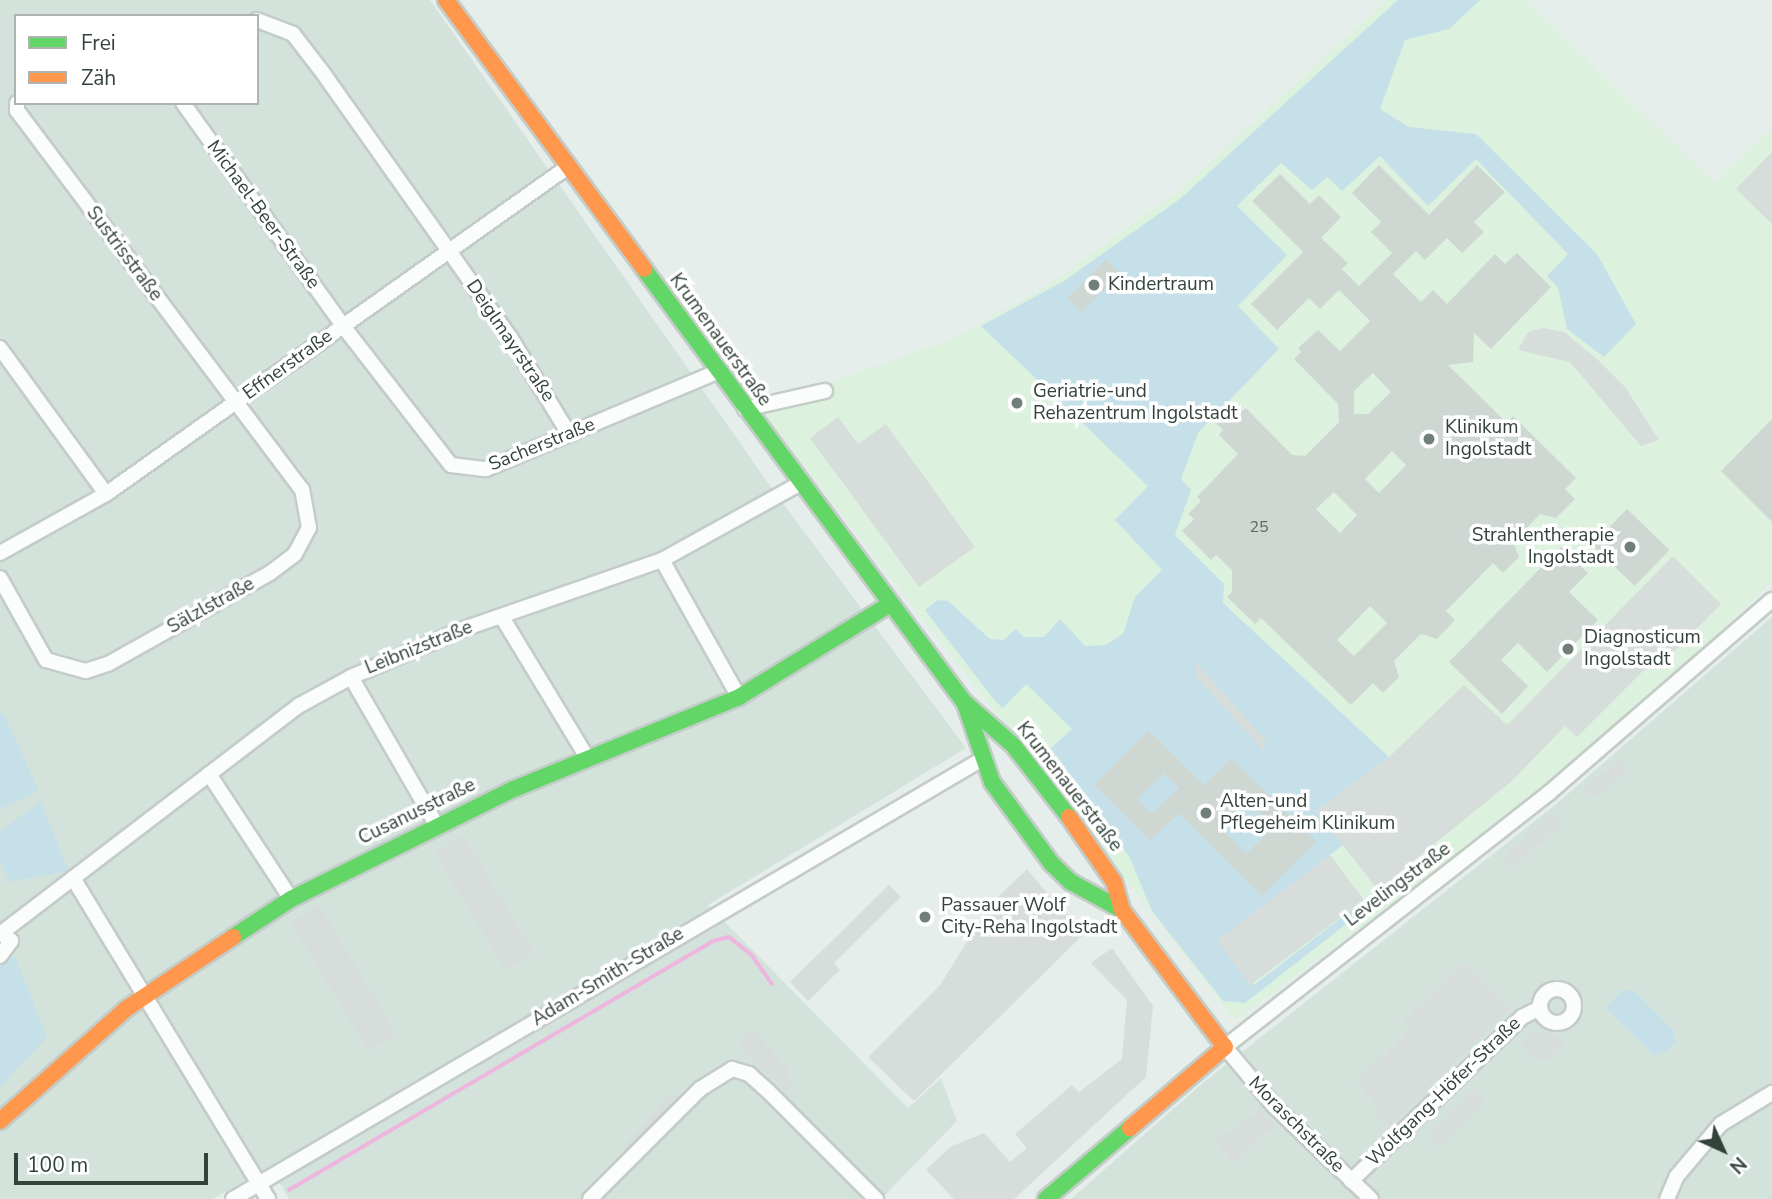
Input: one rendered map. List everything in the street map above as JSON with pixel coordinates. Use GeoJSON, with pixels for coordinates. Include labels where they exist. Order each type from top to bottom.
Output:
{"type":"FeatureCollection","features":[{"type":"Feature","properties":{"kind":"street","name":"Krumenauerstraße"},"geometry":{"type":"LineString","coordinates":[[446,0],[717,372],[964,702],[1013,745],[1104,865],[1122,910],[1224,1047]]}},
{"type":"Feature","properties":{"kind":"street"},"geometry":{"type":"LineString","coordinates":[[259,21],[292,34],[448,250]]}},
{"type":"Feature","properties":{"kind":"street","name":"Sustrisstraße"},"geometry":{"type":"LineString","coordinates":[[17,105],[18,111],[235,404]]}},
{"type":"Feature","properties":{"kind":"street","name":"Michael-Beer-Straße"},"geometry":{"type":"LineString","coordinates":[[184,105],[343,326]]}},
{"type":"Feature","properties":{"kind":"street","name":"Effnerstraße"},"geometry":{"type":"LineString","coordinates":[[0,553],[106,494],[569,166]]}},
{"type":"Feature","properties":{"kind":"street","name":"Deiglmayrstraße"},"geometry":{"type":"LineString","coordinates":[[448,250],[569,434]]}},
{"type":"Feature","properties":{"kind":"street","name":"Sacherstraße"},"geometry":{"type":"LineString","coordinates":[[343,326],[451,465],[486,469],[717,372]]}},
{"type":"Feature","properties":{"kind":"street"},"geometry":{"type":"LineString","coordinates":[[0,348],[6,367],[106,494]]}},
{"type":"Feature","properties":{"kind":"street"},"geometry":{"type":"LineString","coordinates":[[745,409],[825,391]]}},
{"type":"Feature","properties":{"kind":"street","name":"Sälzlstraße"},"geometry":{"type":"LineString","coordinates":[[0,578],[46,660],[86,671],[108,664],[287,561],[305,543],[308,506],[235,404]]}},
{"type":"Feature","properties":{"kind":"street","name":"Leibnizstraße"},"geometry":{"type":"LineString","coordinates":[[1,933],[300,705],[351,677],[502,617],[662,560],[801,483]]}},
{"type":"Feature","properties":{"kind":"street"},"geometry":{"type":"LineString","coordinates":[[662,560],[739,697]]}},
{"type":"Feature","properties":{"kind":"street","name":"Levelingstraße"},"geometry":{"type":"LineString","coordinates":[[1046,1199],[1224,1047],[1549,793],[1772,600]]}},
{"type":"Feature","properties":{"kind":"street","name":"Cusanusstraße"},"geometry":{"type":"LineString","coordinates":[[0,1121],[74,1050],[146,994],[290,899],[436,824],[739,697],[890,604]]}},
{"type":"Feature","properties":{"kind":"street"},"geometry":{"type":"LineString","coordinates":[[502,617],[588,759]]}},
{"type":"Feature","properties":{"kind":"street"},"geometry":{"type":"LineString","coordinates":[[351,677],[436,824]]}},
{"type":"Feature","properties":{"kind":"street","name":"Krumenauerstraße"},"geometry":{"type":"LineString","coordinates":[[964,702],[992,782],[1051,863],[1080,887],[1122,910]]}},
{"type":"Feature","properties":{"kind":"street"},"geometry":{"type":"LineString","coordinates":[[984,758],[1013,745]]}},
{"type":"Feature","properties":{"kind":"street","name":"Adam-Smith-Straße"},"geometry":{"type":"LineString","coordinates":[[233,1199],[984,758]]}},
{"type":"Feature","properties":{"kind":"street"},"geometry":{"type":"LineString","coordinates":[[209,774],[290,899]]}},
{"type":"Feature","properties":{"kind":"street"},"geometry":{"type":"LineString","coordinates":[[1080,887],[1094,881],[1104,865]]}},
{"type":"Feature","properties":{"kind":"street"},"geometry":{"type":"LineString","coordinates":[[73,878],[146,994],[268,1199]]}},
{"type":"Feature","properties":{"kind":"street"},"geometry":{"type":"LineString","coordinates":[[0,956],[11,941],[1,933]]}},
{"type":"Feature","properties":{"kind":"street","name":"Wolfgang-Höfer-Straße"},"geometry":{"type":"LineString","coordinates":[[1352,1181],[1522,1017],[1540,1008]]}},
{"type":"Feature","properties":{"kind":"street","name":"Moraschstraße"},"geometry":{"type":"LineString","coordinates":[[1224,1047],[1274,1105],[1371,1199]]}},
{"type":"Feature","properties":{"kind":"street"},"geometry":{"type":"LineString","coordinates":[[590,1199],[700,1088],[732,1069],[768,1091],[876,1199]]}},
{"type":"Feature","properties":{"kind":"street"},"geometry":{"type":"LineString","coordinates":[[1667,1199],[1677,1176],[1714,1130],[1772,1093]]}},
{"type":"Feature","properties":{"kind":"shaded area"},"geometry":{"type":"Polygon","coordinates":[[[0,0],[430,0],[773,490],[966,748],[708,905],[908,1108],[941,1078],[957,1121],[881,1199],[289,1199],[270,1166],[213,1199],[0,1199],[0,0]]]}},
{"type":"Feature","properties":{"kind":"shaded area","name":"Klinikum Ingolstadt"},"geometry":{"type":"Polygon","coordinates":[[[1387,0],[1525,0],[1714,182],[1772,128],[1772,582],[1586,762],[1235,1020],[758,407],[948,341],[1044,288],[1176,193],[1387,0]]]}},
{"type":"Feature","properties":{"kind":"shaded area"},"geometry":{"type":"Polygon","coordinates":[[[1398,0],[1480,0],[1449,29],[1405,40],[1380,109],[1409,127],[1476,134],[1597,254],[1636,324],[1604,357],[1567,329],[1558,288],[1547,276],[1568,254],[1476,159],[1428,206],[1380,156],[1342,191],[1327,177],[1312,190],[1281,163],[1237,206],[1287,255],[1238,306],[1279,349],[1198,433],[1181,479],[1191,490],[1175,535],[1224,584],[1223,603],[1389,757],[1316,811],[1343,845],[1218,942],[1254,985],[1364,900],[1369,906],[1245,1003],[1223,1001],[1152,911],[1130,858],[1051,748],[1072,729],[1026,684],[1003,708],[925,610],[938,600],[948,601],[990,639],[1003,640],[1016,629],[1024,637],[1044,637],[1060,619],[1085,646],[1105,645],[1123,634],[1135,597],[1162,570],[1115,520],[1148,486],[981,326],[1064,281],[1180,199],[1398,0]]]}},
{"type":"Feature","properties":{"kind":"shaded area"},"geometry":{"type":"Polygon","coordinates":[[[1772,152],[1772,224],[1736,189],[1772,152]]]}},
{"type":"Feature","properties":{"kind":"shaded area"},"geometry":{"type":"Polygon","coordinates":[[[1543,328],[1564,332],[1598,360],[1625,387],[1659,440],[1641,446],[1570,362],[1518,350],[1528,332],[1543,328]]]}},
{"type":"Feature","properties":{"kind":"shaded area"},"geometry":{"type":"Polygon","coordinates":[[[838,417],[858,444],[886,424],[975,547],[919,587],[810,438],[838,417]]]}},
{"type":"Feature","properties":{"kind":"shaded area"},"geometry":{"type":"Polygon","coordinates":[[[1673,556],[1721,604],[1672,654],[1666,648],[1577,737],[1565,726],[1513,780],[1378,890],[1316,811],[1389,757],[1464,685],[1507,725],[1673,556]]]}},
{"type":"Feature","properties":{"kind":"shaded area"},"geometry":{"type":"Polygon","coordinates":[[[1772,617],[1772,1199],[1071,1199],[1204,1082],[1555,805],[1772,617]]]}},
{"type":"Feature","properties":{"kind":"shaded area"},"geometry":{"type":"Polygon","coordinates":[[[1196,663],[1265,739],[1264,752],[1196,676],[1196,663]]]}},
{"type":"Feature","properties":{"kind":"shaded area"},"geometry":{"type":"Polygon","coordinates":[[[3,713],[39,791],[0,809],[0,714],[3,713]]]}},
{"type":"Feature","properties":{"kind":"shaded area"},"geometry":{"type":"Polygon","coordinates":[[[1620,760],[1628,770],[1593,799],[1583,788],[1620,760]]]}},
{"type":"Feature","properties":{"kind":"shaded area"},"geometry":{"type":"Polygon","coordinates":[[[40,802],[69,871],[10,882],[0,861],[0,831],[40,802]]]}},
{"type":"Feature","properties":{"kind":"shaded area"},"geometry":{"type":"Polygon","coordinates":[[[1553,812],[1563,823],[1513,869],[1502,858],[1553,812]]]}},
{"type":"Feature","properties":{"kind":"shaded area"},"geometry":{"type":"Polygon","coordinates":[[[463,835],[534,953],[506,970],[435,852],[463,835]]]}},
{"type":"Feature","properties":{"kind":"shaded area"},"geometry":{"type":"Polygon","coordinates":[[[1330,855],[1364,900],[1250,985],[1217,940],[1330,855]]]}},
{"type":"Feature","properties":{"kind":"shaded area"},"geometry":{"type":"Polygon","coordinates":[[[1027,869],[1059,908],[1089,929],[914,1101],[868,1057],[940,985],[991,904],[1027,869]]]}},
{"type":"Feature","properties":{"kind":"shaded area"},"geometry":{"type":"Polygon","coordinates":[[[889,885],[901,897],[834,963],[840,970],[808,1001],[790,982],[889,885]]]}},
{"type":"Feature","properties":{"kind":"shaded area"},"geometry":{"type":"Polygon","coordinates":[[[319,905],[397,1034],[368,1051],[291,922],[319,905]]]}},
{"type":"Feature","properties":{"kind":"shaded area"},"geometry":{"type":"Polygon","coordinates":[[[1112,948],[1153,1006],[1146,1077],[1014,1199],[954,1199],[926,1170],[950,1147],[984,1133],[1010,1162],[1027,1148],[1015,1134],[1072,1085],[1079,1092],[1122,1059],[1127,1000],[1091,963],[1112,948]]]}},
{"type":"Feature","properties":{"kind":"shaded area"},"geometry":{"type":"Polygon","coordinates":[[[15,956],[47,1037],[0,1087],[0,966],[15,956]]]}},
{"type":"Feature","properties":{"kind":"shaded area"},"geometry":{"type":"Polygon","coordinates":[[[1464,962],[1510,1009],[1388,1127],[1373,1112],[1379,1106],[1356,1082],[1410,1030],[1403,1022],[1464,962]]]}},
{"type":"Feature","properties":{"kind":"shaded area"},"geometry":{"type":"Polygon","coordinates":[[[1622,990],[1634,991],[1674,1031],[1675,1042],[1668,1050],[1654,1055],[1606,1008],[1622,990]]]}},
{"type":"Feature","properties":{"kind":"shaded area"},"geometry":{"type":"Polygon","coordinates":[[[752,1030],[791,1071],[786,1076],[793,1085],[786,1093],[738,1044],[752,1030]]]}},
{"type":"Feature","properties":{"kind":"shaded area"},"geometry":{"type":"Polygon","coordinates":[[[1534,1031],[1556,1035],[1565,1044],[1547,1062],[1542,1057],[1537,1062],[1520,1045],[1534,1031]]]}},
{"type":"Feature","properties":{"kind":"shaded area"},"geometry":{"type":"Polygon","coordinates":[[[1473,1089],[1485,1101],[1438,1148],[1426,1136],[1473,1089]]]}},
{"type":"Feature","properties":{"kind":"shaded area"},"geometry":{"type":"Polygon","coordinates":[[[671,1093],[678,1099],[631,1153],[624,1147],[671,1093]]]}},
{"type":"Feature","properties":{"kind":"shaded area"},"geometry":{"type":"Polygon","coordinates":[[[1261,1109],[1276,1125],[1234,1163],[1215,1142],[1261,1109]]]}},
{"type":"Feature","properties":{"kind":"building","name":"Klinikum Ingolstadt"},"geometry":{"type":"Polygon","coordinates":[[[1379,165],[1429,215],[1477,165],[1505,192],[1474,222],[1484,232],[1462,253],[1447,238],[1425,260],[1416,251],[1393,274],[1421,302],[1433,290],[1447,304],[1495,254],[1505,264],[1517,253],[1551,287],[1491,349],[1474,333],[1473,362],[1448,365],[1507,423],[1513,416],[1576,478],[1565,489],[1575,499],[1556,518],[1540,514],[1513,542],[1519,557],[1503,573],[1493,563],[1446,611],[1455,620],[1437,639],[1421,634],[1394,661],[1399,677],[1383,693],[1373,683],[1351,705],[1261,618],[1255,624],[1227,597],[1232,592],[1232,570],[1216,555],[1211,560],[1182,531],[1194,519],[1188,514],[1201,501],[1197,497],[1238,454],[1219,435],[1223,430],[1214,421],[1227,407],[1241,412],[1246,408],[1292,455],[1305,456],[1339,422],[1338,404],[1294,359],[1301,352],[1298,348],[1318,330],[1340,351],[1370,321],[1339,290],[1320,309],[1309,298],[1277,330],[1251,304],[1303,252],[1252,201],[1280,174],[1310,204],[1319,195],[1341,217],[1321,238],[1348,263],[1342,269],[1359,286],[1392,253],[1371,232],[1381,222],[1352,193],[1379,165]],[[1373,373],[1354,391],[1354,414],[1368,414],[1391,392],[1373,373]],[[1392,451],[1365,479],[1379,493],[1406,465],[1392,451]],[[1334,492],[1316,509],[1340,533],[1357,515],[1334,492]],[[1370,606],[1337,640],[1354,656],[1387,623],[1370,606]]]}},
{"type":"Feature","properties":{"kind":"building","name":"Kindertraum"},"geometry":{"type":"Polygon","coordinates":[[[1106,259],[1120,273],[1081,312],[1067,298],[1106,259]]]}},
{"type":"Feature","properties":{"kind":"building"},"geometry":{"type":"Polygon","coordinates":[[[1772,419],[1772,522],[1721,471],[1772,419]]]}},
{"type":"Feature","properties":{"kind":"building","name":"Strahlentherapie Ingolstadt"},"geometry":{"type":"Polygon","coordinates":[[[1627,509],[1669,550],[1635,586],[1592,545],[1627,509]]]}},
{"type":"Feature","properties":{"kind":"building"},"geometry":{"type":"Polygon","coordinates":[[[1561,547],[1588,573],[1569,592],[1598,620],[1547,672],[1518,643],[1501,660],[1528,686],[1502,714],[1449,662],[1561,547]]]}},
{"type":"Feature","properties":{"kind":"building","name":"Alten-und Pflegeheim Klinikum"},"geometry":{"type":"Polygon","coordinates":[[[1149,730],[1204,785],[1231,758],[1316,842],[1262,896],[1179,813],[1150,841],[1094,785],[1149,730]],[[1164,773],[1137,799],[1152,814],[1179,788],[1164,773]],[[1247,800],[1219,826],[1246,854],[1274,827],[1247,800]]]}},
{"type":"Feature","properties":{"kind":"waterway"},"geometry":{"type":"LineString","coordinates":[[289,1190],[713,941],[729,937],[752,955],[772,984]]}},
{"type":"Feature","properties":{"kind":"traffic: fast"},"geometry":{"type":"LineString","coordinates":[[644,269],[964,702],[1013,745],[1069,817]]}},
{"type":"Feature","properties":{"kind":"traffic: fast"},"geometry":{"type":"LineString","coordinates":[[233,937],[291,899],[514,789],[739,697],[890,604]]}},
{"type":"Feature","properties":{"kind":"traffic: fast"},"geometry":{"type":"LineString","coordinates":[[965,704],[992,782],[1051,863],[1071,882],[1122,910]]}},
{"type":"Feature","properties":{"kind":"traffic: fast"},"geometry":{"type":"LineString","coordinates":[[1046,1199],[1130,1128]]}},
{"type":"Feature","properties":{"kind":"traffic: slow"},"geometry":{"type":"LineString","coordinates":[[446,0],[644,269]]}},
{"type":"Feature","properties":{"kind":"traffic: slow"},"geometry":{"type":"LineString","coordinates":[[1069,817],[1114,882],[1122,910],[1225,1047],[1130,1128]]}},
{"type":"Feature","properties":{"kind":"traffic: slow"},"geometry":{"type":"LineString","coordinates":[[0,1121],[126,1009],[233,937]]}},
{"type":"Feature","properties":{"kind":"place","name":"Kindertraum"},"geometry":{"type":"Point","coordinates":[1094,285]}},
{"type":"Feature","properties":{"kind":"place","name":"Geriatrie-und Rehazentrum Ingolstadt"},"geometry":{"type":"Point","coordinates":[1017,403]}},
{"type":"Feature","properties":{"kind":"place","name":"Klinikum Ingolstadt"},"geometry":{"type":"Point","coordinates":[1429,439]}},
{"type":"Feature","properties":{"kind":"place","name":"Strahlentherapie Ingolstadt"},"geometry":{"type":"Point","coordinates":[1630,547]}},
{"type":"Feature","properties":{"kind":"place","name":"Diagnosticum Ingolstadt"},"geometry":{"type":"Point","coordinates":[1568,649]}},
{"type":"Feature","properties":{"kind":"place","name":"Alten-und Pflegeheim Klinikum"},"geometry":{"type":"Point","coordinates":[1206,813]}},
{"type":"Feature","properties":{"kind":"place","name":"Passauer Wolf City-Reha Ingolstadt"},"geometry":{"type":"Point","coordinates":[925,917]}}]}
